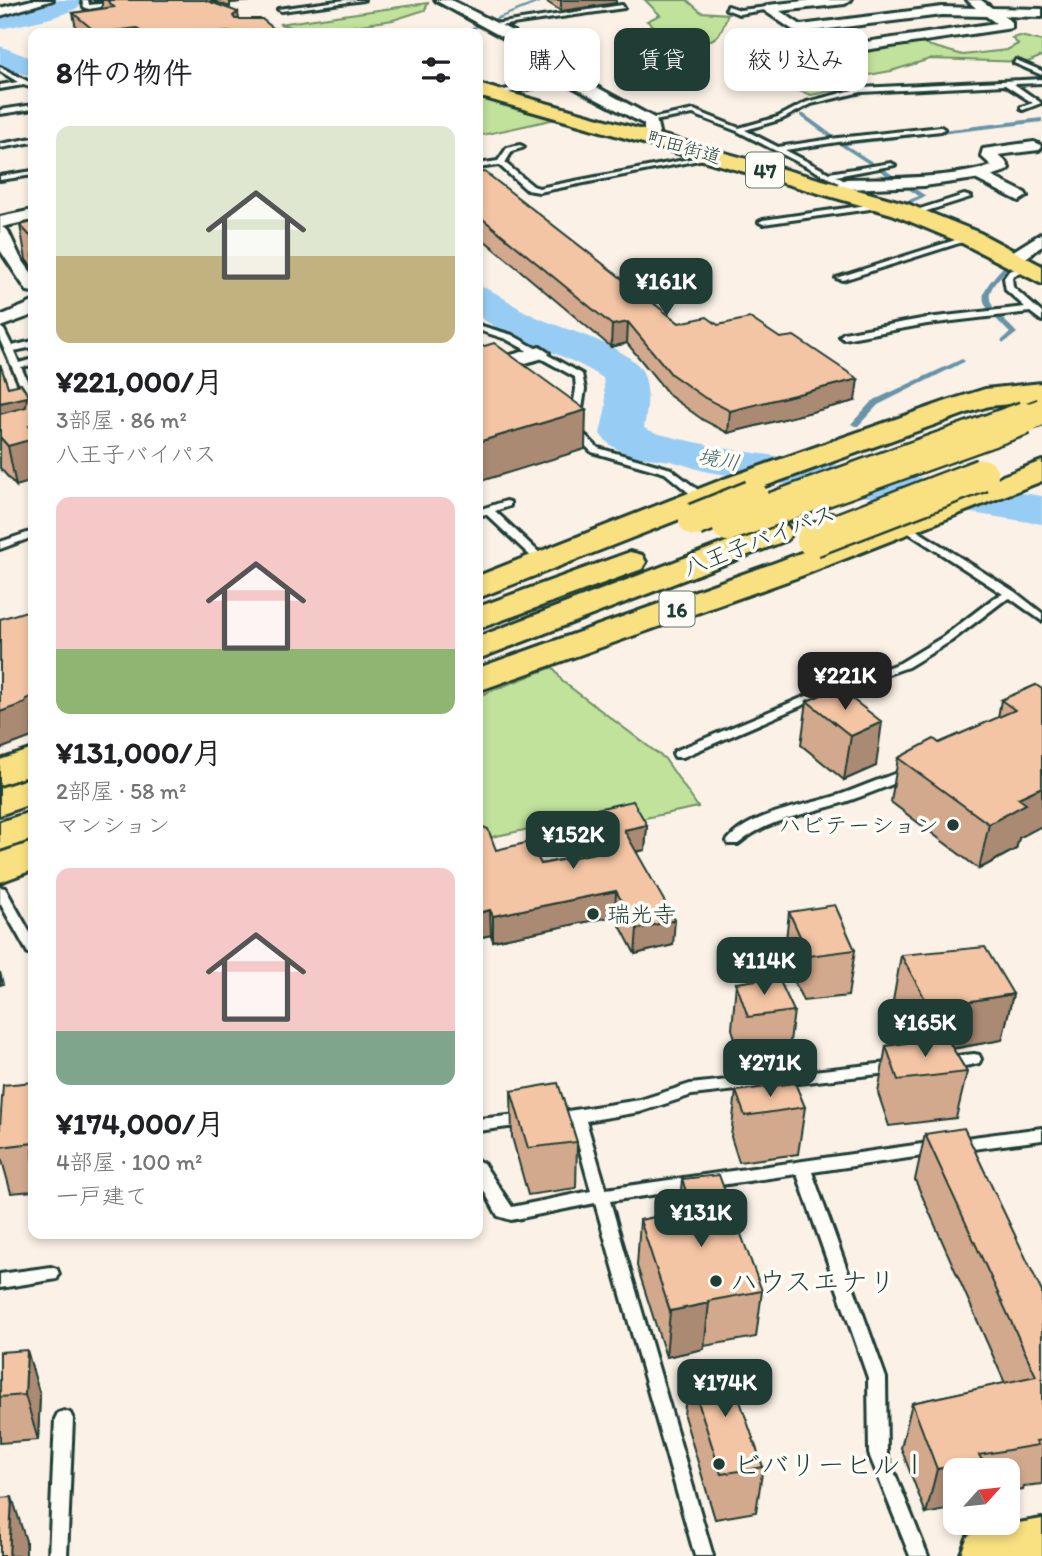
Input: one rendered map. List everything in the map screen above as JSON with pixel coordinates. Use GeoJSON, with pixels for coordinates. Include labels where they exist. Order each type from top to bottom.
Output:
{"type":"FeatureCollection","features":[{"type":"Feature","properties":{"kind":"main road","name":"町田街道"},"geometry":{"type":"LineString","coordinates":[[483,94],[647,128],[715,156],[837,183],[971,238],[1028,268]]}},
{"type":"Feature","properties":{"kind":"main road"},"geometry":{"type":"LineString","coordinates":[[483,586],[543,562],[858,458],[1042,393]]}},
{"type":"Feature","properties":{"kind":"main road"},"geometry":{"type":"LineString","coordinates":[[483,610],[699,509],[735,486],[985,398],[1042,393]]}},
{"type":"Feature","properties":{"kind":"main road","name":"八王子バイパス"},"geometry":{"type":"LineString","coordinates":[[483,617],[1042,412]]}},
{"type":"Feature","properties":{"kind":"main road","name":"八王子バイパス"},"geometry":{"type":"LineString","coordinates":[[483,647],[776,533],[1042,435]]}},
{"type":"Feature","properties":{"kind":"main road","name":"16"},"geometry":{"type":"LineString","coordinates":[[483,678],[724,593],[902,524],[1042,454]]}},
{"type":"Feature","properties":{"kind":"main road","name":"16"},"geometry":{"type":"LineString","coordinates":[[483,655],[546,636],[813,540],[994,480],[1042,470]]}},
{"type":"Feature","properties":{"kind":"main road"},"geometry":{"type":"LineString","coordinates":[[0,773],[28,763]]}},
{"type":"Feature","properties":{"kind":"main road"},"geometry":{"type":"LineString","coordinates":[[0,799],[28,789]]}},
{"type":"Feature","properties":{"kind":"main road"},"geometry":{"type":"LineString","coordinates":[[0,837],[28,826]]}},
{"type":"Feature","properties":{"kind":"main road"},"geometry":{"type":"LineString","coordinates":[[0,868],[28,857]]}},
{"type":"Feature","properties":{"kind":"main road"},"geometry":{"type":"LineString","coordinates":[[989,1556],[1042,1547]]}},
{"type":"Feature","properties":{"kind":"street"},"geometry":{"type":"LineString","coordinates":[[441,0],[504,32]]}},
{"type":"Feature","properties":{"kind":"street"},"geometry":{"type":"LineString","coordinates":[[768,9],[845,0]]}},
{"type":"Feature","properties":{"kind":"street"},"geometry":{"type":"LineString","coordinates":[[868,46],[1007,25],[973,0]]}},
{"type":"Feature","properties":{"kind":"street"},"geometry":{"type":"LineString","coordinates":[[0,12],[39,1]]}},
{"type":"Feature","properties":{"kind":"street"},"geometry":{"type":"LineString","coordinates":[[768,9],[796,28]]}},
{"type":"Feature","properties":{"kind":"street"},"geometry":{"type":"LineString","coordinates":[[805,28],[942,10],[992,14],[1042,13]]}},
{"type":"Feature","properties":{"kind":"street"},"geometry":{"type":"LineString","coordinates":[[589,91],[647,128]]}},
{"type":"Feature","properties":{"kind":"street"},"geometry":{"type":"LineString","coordinates":[[1020,136],[1038,150]]}},
{"type":"Feature","properties":{"kind":"street"},"geometry":{"type":"LineString","coordinates":[[837,183],[910,183],[976,174],[1001,168],[988,152],[1038,150]]}},
{"type":"Feature","properties":{"kind":"street"},"geometry":{"type":"LineString","coordinates":[[976,174],[1019,196]]}},
{"type":"Feature","properties":{"kind":"street"},"geometry":{"type":"LineString","coordinates":[[0,222],[28,216]]}},
{"type":"Feature","properties":{"kind":"street"},"geometry":{"type":"LineString","coordinates":[[0,231],[6,259],[28,282]]}},
{"type":"Feature","properties":{"kind":"street"},"geometry":{"type":"LineString","coordinates":[[1028,268],[1042,238]]}},
{"type":"Feature","properties":{"kind":"street"},"geometry":{"type":"LineString","coordinates":[[6,259],[28,254]]}},
{"type":"Feature","properties":{"kind":"street"},"geometry":{"type":"LineString","coordinates":[[0,322],[28,310]]}},
{"type":"Feature","properties":{"kind":"street"},"geometry":{"type":"LineString","coordinates":[[483,369],[540,353]]}},
{"type":"Feature","properties":{"kind":"street"},"geometry":{"type":"LineString","coordinates":[[699,509],[849,523],[902,524]]}},
{"type":"Feature","properties":{"kind":"lane"},"geometry":{"type":"LineString","coordinates":[[85,0],[86,6],[89,7],[128,3]]}},
{"type":"Feature","properties":{"kind":"lane"},"geometry":{"type":"LineString","coordinates":[[281,9],[361,0]]}},
{"type":"Feature","properties":{"kind":"lane"},"geometry":{"type":"LineString","coordinates":[[487,23],[622,7]]}},
{"type":"Feature","properties":{"kind":"lane"},"geometry":{"type":"LineString","coordinates":[[729,8],[739,12],[768,9]]}},
{"type":"Feature","properties":{"kind":"lane"},"geometry":{"type":"LineString","coordinates":[[1016,62],[1042,72]]}},
{"type":"Feature","properties":{"kind":"lane"},"geometry":{"type":"LineString","coordinates":[[0,69],[12,74],[21,84]]}},
{"type":"Feature","properties":{"kind":"lane"},"geometry":{"type":"LineString","coordinates":[[738,130],[784,116],[809,103],[861,90],[1042,81]]}},
{"type":"Feature","properties":{"kind":"lane"},"geometry":{"type":"LineString","coordinates":[[1007,83],[1038,103],[1023,108]]}},
{"type":"Feature","properties":{"kind":"lane"},"geometry":{"type":"LineString","coordinates":[[0,87],[28,85]]}},
{"type":"Feature","properties":{"kind":"lane"},"geometry":{"type":"LineString","coordinates":[[483,94],[504,90]]}},
{"type":"Feature","properties":{"kind":"lane"},"geometry":{"type":"LineString","coordinates":[[0,112],[28,108]]}},
{"type":"Feature","properties":{"kind":"lane"},"geometry":{"type":"LineString","coordinates":[[647,128],[691,112],[779,149],[837,183],[891,165]]}},
{"type":"Feature","properties":{"kind":"lane"},"geometry":{"type":"LineString","coordinates":[[779,149],[838,139],[941,129]]}},
{"type":"Feature","properties":{"kind":"lane"},"geometry":{"type":"LineString","coordinates":[[0,146],[28,141]]}},
{"type":"Feature","properties":{"kind":"lane"},"geometry":{"type":"LineString","coordinates":[[501,163],[509,149],[520,148]]}},
{"type":"Feature","properties":{"kind":"lane"},"geometry":{"type":"LineString","coordinates":[[483,165],[501,163],[536,190],[715,156]]}},
{"type":"Feature","properties":{"kind":"lane"},"geometry":{"type":"LineString","coordinates":[[0,178],[28,174]]}},
{"type":"Feature","properties":{"kind":"lane"},"geometry":{"type":"LineString","coordinates":[[911,213],[967,197]]}},
{"type":"Feature","properties":{"kind":"lane"},"geometry":{"type":"LineString","coordinates":[[763,222],[885,204]]}},
{"type":"Feature","properties":{"kind":"lane"},"geometry":{"type":"LineString","coordinates":[[840,278],[971,238]]}},
{"type":"Feature","properties":{"kind":"lane"},"geometry":{"type":"LineString","coordinates":[[1028,268],[1013,273],[1008,278],[1009,288],[1042,318]]}},
{"type":"Feature","properties":{"kind":"lane"},"geometry":{"type":"LineString","coordinates":[[844,336],[1030,309]]}},
{"type":"Feature","properties":{"kind":"lane"},"geometry":{"type":"LineString","coordinates":[[483,328],[497,332],[540,353],[579,376],[582,387],[573,420],[575,430],[583,440],[595,450],[610,456],[668,471],[699,509]]}},
{"type":"Feature","properties":{"kind":"lane"},"geometry":{"type":"LineString","coordinates":[[0,330],[28,392]]}},
{"type":"Feature","properties":{"kind":"lane"},"geometry":{"type":"LineString","coordinates":[[9,349],[28,345]]}},
{"type":"Feature","properties":{"kind":"lane"},"geometry":{"type":"LineString","coordinates":[[16,366],[28,363]]}},
{"type":"Feature","properties":{"kind":"lane"},"geometry":{"type":"LineString","coordinates":[[483,511],[506,504]]}},
{"type":"Feature","properties":{"kind":"lane"},"geometry":{"type":"LineString","coordinates":[[483,511],[543,562]]}},
{"type":"Feature","properties":{"kind":"lane"},"geometry":{"type":"LineString","coordinates":[[902,524],[1011,594],[1042,618]]}},
{"type":"Feature","properties":{"kind":"lane"},"geometry":{"type":"LineString","coordinates":[[0,545],[28,536]]}},
{"type":"Feature","properties":{"kind":"lane"},"geometry":{"type":"LineString","coordinates":[[679,754],[808,699],[904,665],[947,639],[998,600],[1011,594]]}},
{"type":"Feature","properties":{"kind":"lane"},"geometry":{"type":"LineString","coordinates":[[733,841],[741,832],[760,824],[829,803],[923,768]]}},
{"type":"Feature","properties":{"kind":"lane"},"geometry":{"type":"LineString","coordinates":[[0,891],[28,941]]}},
{"type":"Feature","properties":{"kind":"lane"},"geometry":{"type":"LineString","coordinates":[[933,1063],[974,1059]]}},
{"type":"Feature","properties":{"kind":"lane"},"geometry":{"type":"LineString","coordinates":[[483,1124],[629,1108],[690,1090],[906,1066]]}},
{"type":"Feature","properties":{"kind":"lane"},"geometry":{"type":"LineString","coordinates":[[577,1115],[704,1556]]}},
{"type":"Feature","properties":{"kind":"lane"},"geometry":{"type":"LineString","coordinates":[[483,1175],[505,1211],[511,1214],[600,1196],[1042,1134]]}},
{"type":"Feature","properties":{"kind":"lane"},"geometry":{"type":"LineString","coordinates":[[802,1166],[877,1378],[878,1454],[919,1556]]}},
{"type":"Feature","properties":{"kind":"lane"},"geometry":{"type":"LineString","coordinates":[[0,1281],[51,1274]]}},
{"type":"Feature","properties":{"kind":"lane"},"geometry":{"type":"LineString","coordinates":[[58,1556],[64,1419]]}},
{"type":"Feature","properties":{"kind":"green space"},"geometry":{"type":"Polygon","coordinates":[[[645,0],[687,0],[701,12],[728,14],[719,34],[710,40],[710,28],[657,28],[647,21],[660,15],[645,0]]]}},
{"type":"Feature","properties":{"kind":"green space"},"geometry":{"type":"Polygon","coordinates":[[[428,3],[425,10],[393,20],[340,28],[296,28],[279,24],[428,3]]]}},
{"type":"Feature","properties":{"kind":"green space"},"geometry":{"type":"Polygon","coordinates":[[[1020,36],[1042,41],[1042,56],[1028,62],[930,59],[868,75],[868,48],[917,42],[963,55],[1007,50],[1018,44],[1012,38],[1020,36]]]}},
{"type":"Feature","properties":{"kind":"green space"},"geometry":{"type":"Polygon","coordinates":[[[799,91],[832,91],[811,95],[799,91]]]}},
{"type":"Feature","properties":{"kind":"green space"},"geometry":{"type":"Polygon","coordinates":[[[486,98],[560,118],[483,135],[483,99],[486,98]]]}},
{"type":"Feature","properties":{"kind":"green space"},"geometry":{"type":"Polygon","coordinates":[[[553,667],[562,681],[665,759],[698,807],[568,834],[543,826],[483,839],[483,694],[553,667]]]}},
{"type":"Feature","properties":{"kind":"building"},"geometry":{"type":"Polygon","coordinates":[[[107,0],[205,0],[238,12],[233,16],[235,19],[262,19],[273,28],[91,28],[73,13],[114,7],[107,0]]]}},
{"type":"Feature","properties":{"kind":"building"},"geometry":{"type":"Polygon","coordinates":[[[483,172],[679,323],[707,317],[718,325],[750,318],[780,338],[794,336],[858,379],[730,411],[705,398],[671,374],[628,322],[612,325],[483,219],[483,172]]]}},
{"type":"Feature","properties":{"kind":"building"},"geometry":{"type":"Polygon","coordinates":[[[28,223],[28,234],[20,225],[28,223]]]}},
{"type":"Feature","properties":{"kind":"building"},"geometry":{"type":"Polygon","coordinates":[[[494,343],[586,410],[483,441],[483,346],[494,343]]]}},
{"type":"Feature","properties":{"kind":"building"},"geometry":{"type":"Polygon","coordinates":[[[0,364],[8,387],[21,384],[28,394],[28,440],[8,446],[0,437],[0,414],[26,407],[27,397],[0,403],[0,364]]]}},
{"type":"Feature","properties":{"kind":"building"},"geometry":{"type":"Polygon","coordinates":[[[28,611],[28,698],[25,703],[0,712],[0,619],[28,611]]]}},
{"type":"Feature","properties":{"kind":"building"},"geometry":{"type":"Polygon","coordinates":[[[1036,685],[1042,689],[1042,787],[1018,798],[1026,804],[989,824],[898,758],[934,739],[939,743],[1015,710],[1001,700],[1036,685]]]}},
{"type":"Feature","properties":{"kind":"building"},"geometry":{"type":"Polygon","coordinates":[[[838,688],[882,722],[851,736],[807,701],[838,688]]]}},
{"type":"Feature","properties":{"kind":"building"},"geometry":{"type":"Polygon","coordinates":[[[633,801],[647,825],[624,830],[675,920],[637,929],[616,891],[493,916],[490,910],[483,912],[483,827],[488,829],[496,850],[530,842],[541,864],[595,853],[574,814],[633,801]]]}},
{"type":"Feature","properties":{"kind":"building"},"geometry":{"type":"Polygon","coordinates":[[[835,905],[855,950],[809,956],[789,912],[835,905]]]}},
{"type":"Feature","properties":{"kind":"building"},"geometry":{"type":"Polygon","coordinates":[[[985,947],[1013,994],[930,1008],[901,955],[985,947]]]}},
{"type":"Feature","properties":{"kind":"building"},"geometry":{"type":"Polygon","coordinates":[[[778,977],[794,1011],[748,1017],[736,983],[778,977]]]}},
{"type":"Feature","properties":{"kind":"building"},"geometry":{"type":"Polygon","coordinates":[[[946,1037],[967,1072],[898,1080],[886,1046],[946,1037]]]}},
{"type":"Feature","properties":{"kind":"building"},"geometry":{"type":"Polygon","coordinates":[[[28,1082],[28,1144],[0,1147],[3,1085],[28,1082]]]}},
{"type":"Feature","properties":{"kind":"building"},"geometry":{"type":"Polygon","coordinates":[[[558,1083],[577,1142],[528,1148],[511,1091],[558,1083]]]}},
{"type":"Feature","properties":{"kind":"building"},"geometry":{"type":"Polygon","coordinates":[[[795,1083],[805,1107],[745,1116],[736,1091],[795,1083]]]}},
{"type":"Feature","properties":{"kind":"building"},"geometry":{"type":"Polygon","coordinates":[[[964,1128],[1042,1292],[1042,1440],[1036,1441],[1038,1445],[979,1455],[981,1458],[943,1458],[943,1468],[937,1469],[912,1403],[1036,1376],[925,1134],[964,1128]]]}},
{"type":"Feature","properties":{"kind":"building"},"geometry":{"type":"Polygon","coordinates":[[[719,1175],[762,1291],[670,1311],[640,1220],[692,1210],[682,1179],[719,1175]]]}},
{"type":"Feature","properties":{"kind":"building"},"geometry":{"type":"Polygon","coordinates":[[[27,1350],[25,1395],[0,1397],[0,1352],[27,1350]]]}},
{"type":"Feature","properties":{"kind":"building"},"geometry":{"type":"Polygon","coordinates":[[[727,1364],[763,1467],[721,1474],[688,1370],[727,1364]]]}},
{"type":"Feature","properties":{"kind":"building"},"geometry":{"type":"Polygon","coordinates":[[[12,1497],[9,1556],[0,1556],[0,1498],[12,1497]]]}},
{"type":"Feature","properties":{"kind":"waterway","name":"境川"},"geometry":{"type":"LineString","coordinates":[[0,21],[73,0]]}},
{"type":"Feature","properties":{"kind":"waterway"},"geometry":{"type":"LineString","coordinates":[[472,28],[545,0]]}},
{"type":"Feature","properties":{"kind":"waterway","name":"境川"},"geometry":{"type":"LineString","coordinates":[[0,55],[28,67]]}},
{"type":"Feature","properties":{"kind":"waterway"},"geometry":{"type":"LineString","coordinates":[[802,115],[831,136]]}},
{"type":"Feature","properties":{"kind":"waterway"},"geometry":{"type":"LineString","coordinates":[[842,144],[1042,120]]}},
{"type":"Feature","properties":{"kind":"waterway"},"geometry":{"type":"LineString","coordinates":[[841,144],[875,166]]}},
{"type":"Feature","properties":{"kind":"waterway"},"geometry":{"type":"LineString","coordinates":[[881,169],[895,179]]}},
{"type":"Feature","properties":{"kind":"waterway"},"geometry":{"type":"LineString","coordinates":[[906,203],[923,196],[907,186]]}},
{"type":"Feature","properties":{"kind":"waterway"},"geometry":{"type":"LineString","coordinates":[[1004,341],[1014,333],[989,307],[986,294],[1007,266]]}},
{"type":"Feature","properties":{"kind":"waterway","name":"境川"},"geometry":{"type":"LineString","coordinates":[[483,302],[516,323],[590,353],[623,373],[627,406],[622,434],[647,446],[677,449],[708,459],[1042,510]]}},
{"type":"Feature","properties":{"kind":"waterway"},"geometry":{"type":"LineString","coordinates":[[855,424],[875,403],[962,361]]}},
{"type":"Feature","properties":{"kind":"waterway"},"geometry":{"type":"LineString","coordinates":[[802,475],[816,462]]}},
{"type":"Feature","properties":{"kind":"place","name":"ハビテーション"},"geometry":{"type":"Point","coordinates":[953,825]}},
{"type":"Feature","properties":{"kind":"place","name":"瑞光寺"},"geometry":{"type":"Point","coordinates":[593,914]}},
{"type":"Feature","properties":{"kind":"place","name":"ハウスエナリ"},"geometry":{"type":"Point","coordinates":[716,1281]}},
{"type":"Feature","properties":{"kind":"place","name":"ビバリーヒルⅠ"},"geometry":{"type":"Point","coordinates":[719,1464]}}]}
